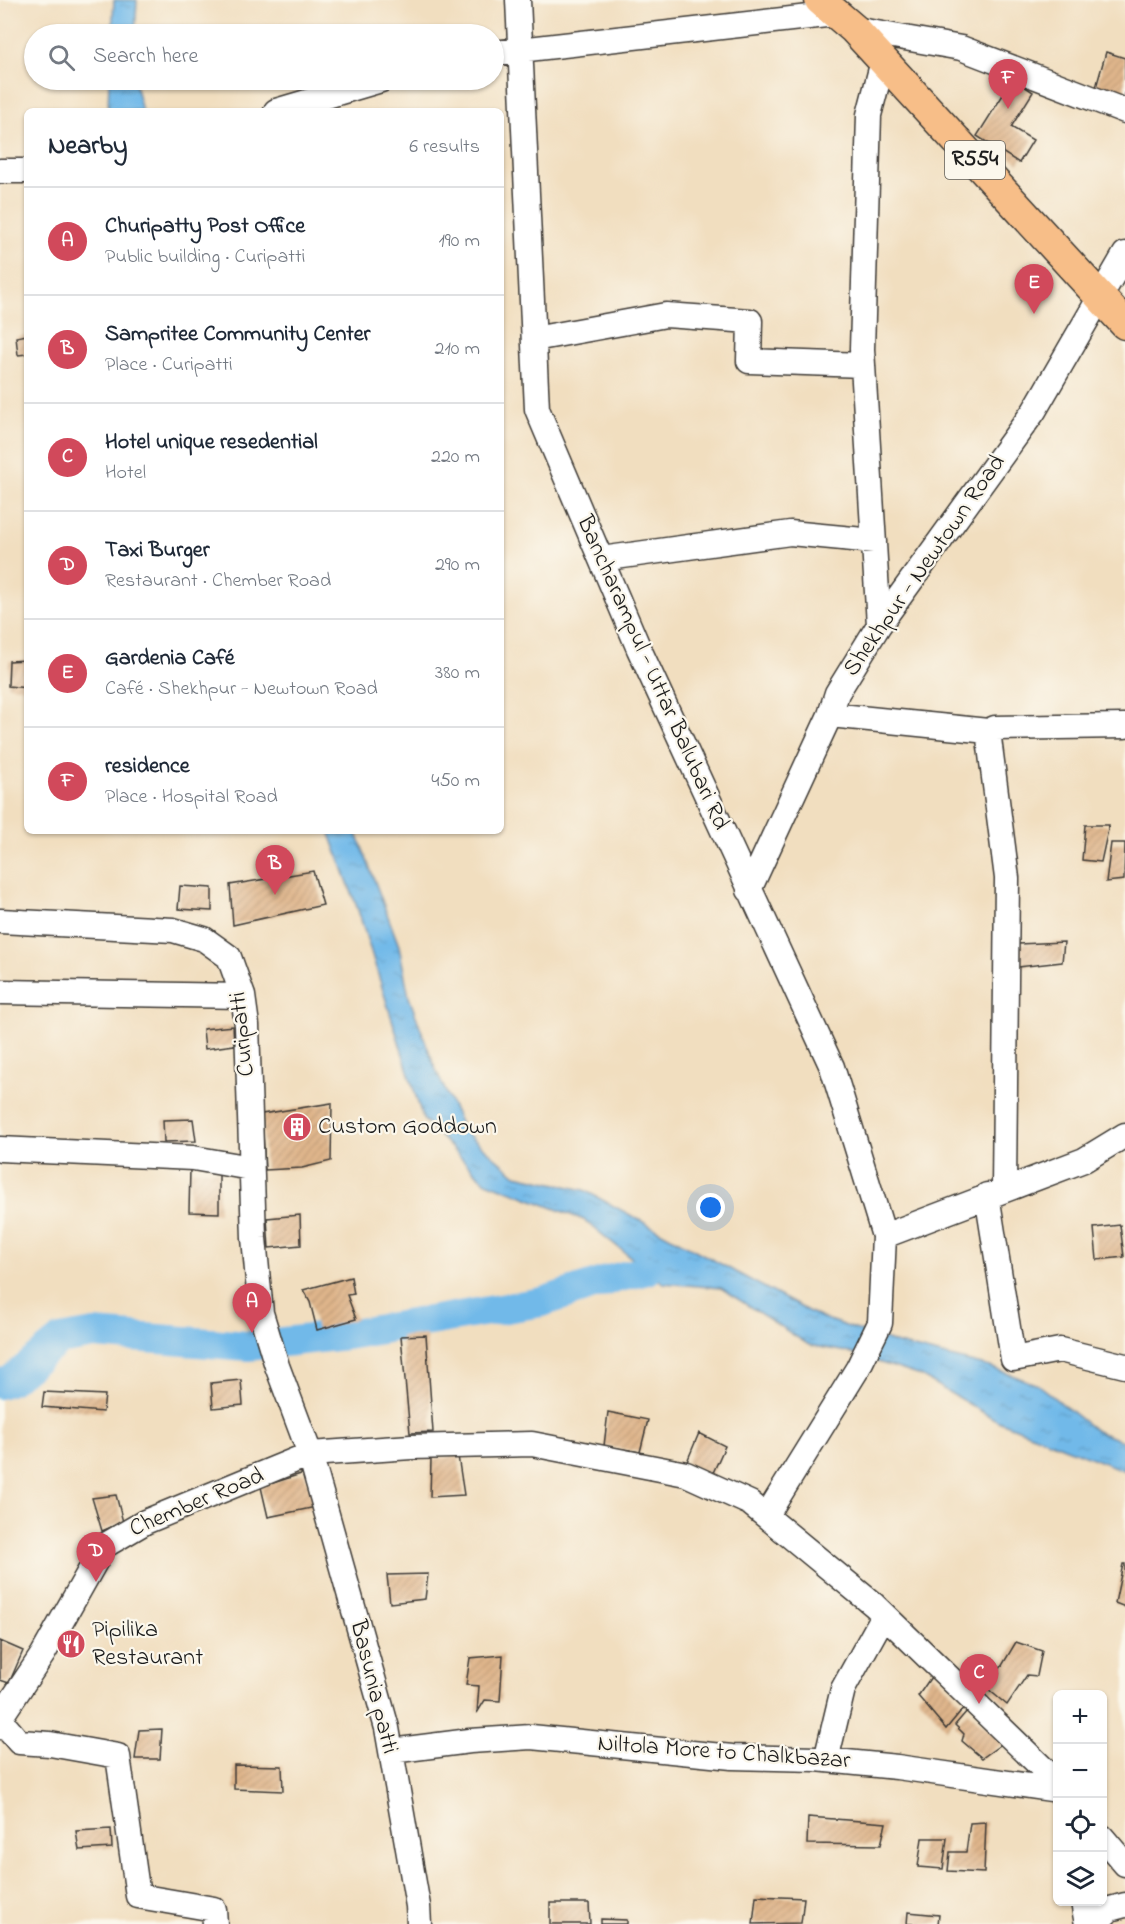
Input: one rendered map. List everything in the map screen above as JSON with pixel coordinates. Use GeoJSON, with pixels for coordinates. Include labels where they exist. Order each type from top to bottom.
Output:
{"type":"FeatureCollection","features":[{"type":"Feature","properties":{"kind":"main road","name":"R554"},"geometry":{"type":"LineString","coordinates":[[837,15],[884,61],[1125,324]]}},
{"type":"Feature","properties":{"kind":"street","name":"Bancharampul - Uttar Balubari Rd"},"geometry":{"type":"LineString","coordinates":[[518,0],[537,408],[639,649],[832,1067],[884,1236],[880,1323],[858,1368],[767,1515]]}},
{"type":"Feature","properties":{"kind":"street"},"geometry":{"type":"LineString","coordinates":[[504,51],[837,15],[962,48],[1125,111]]}},
{"type":"Feature","properties":{"kind":"street"},"geometry":{"type":"LineString","coordinates":[[879,625],[863,365],[869,115],[884,61]]}},
{"type":"Feature","properties":{"kind":"street"},"geometry":{"type":"LineString","coordinates":[[286,108],[347,90]]}},
{"type":"Feature","properties":{"kind":"street"},"geometry":{"type":"LineString","coordinates":[[0,171],[24,171]]}},
{"type":"Feature","properties":{"kind":"street","name":"Shekhpur - Newtown Road"},"geometry":{"type":"LineString","coordinates":[[749,890],[830,715],[837,693],[879,625],[1034,411],[1125,254]]}},
{"type":"Feature","properties":{"kind":"street"},"geometry":{"type":"LineString","coordinates":[[534,339],[666,315],[750,321],[749,362],[863,365]]}},
{"type":"Feature","properties":{"kind":"street"},"geometry":{"type":"LineString","coordinates":[[601,559],[790,532],[874,541]]}},
{"type":"Feature","properties":{"kind":"street"},"geometry":{"type":"LineString","coordinates":[[830,715],[988,731],[995,728],[1125,726]]}},
{"type":"Feature","properties":{"kind":"street"},"geometry":{"type":"LineString","coordinates":[[988,731],[1007,878],[996,1192],[1013,1359],[1060,1350],[1125,1366]]}},
{"type":"Feature","properties":{"kind":"street","name":"Curipatti"},"geometry":{"type":"LineString","coordinates":[[0,921],[173,930],[204,939],[230,957],[243,996],[247,1025],[251,1168],[261,1313],[277,1366]]}},
{"type":"Feature","properties":{"kind":"street"},"geometry":{"type":"LineString","coordinates":[[0,992],[243,996]]}},
{"type":"Feature","properties":{"kind":"street"},"geometry":{"type":"LineString","coordinates":[[884,1236],[1084,1160],[1125,1135]]}},
{"type":"Feature","properties":{"kind":"street"},"geometry":{"type":"LineString","coordinates":[[0,1149],[193,1158],[251,1168]]}},
{"type":"Feature","properties":{"kind":"street","name":"Basunia patti"},"geometry":{"type":"LineString","coordinates":[[277,1366],[310,1454],[387,1728],[418,1906],[419,1924]]}},
{"type":"Feature","properties":{"kind":"street"},"geometry":{"type":"LineString","coordinates":[[310,1454],[411,1447],[532,1444],[686,1474],[750,1503],[767,1515],[884,1615],[1053,1779]]}},
{"type":"Feature","properties":{"kind":"street","name":"Chember Road"},"geometry":{"type":"LineString","coordinates":[[0,1718],[43,1654],[104,1546],[144,1522],[186,1503],[257,1478],[310,1454]]}},
{"type":"Feature","properties":{"kind":"street"},"geometry":{"type":"LineString","coordinates":[[826,1760],[843,1689],[884,1615]]}},
{"type":"Feature","properties":{"kind":"street"},"geometry":{"type":"LineString","coordinates":[[0,1727],[7,1728],[19,1742],[50,1744],[118,1756],[138,1896],[214,1909],[215,1924]]}},
{"type":"Feature","properties":{"kind":"street","name":"Niltola More to Chalkbazar"},"geometry":{"type":"LineString","coordinates":[[391,1751],[470,1741],[531,1737],[732,1757],[826,1760],[897,1767],[1053,1789]]}},
{"type":"Feature","properties":{"kind":"street"},"geometry":{"type":"LineString","coordinates":[[1107,1843],[1125,1864]]}},
{"type":"Feature","properties":{"kind":"street"},"geometry":{"type":"LineString","coordinates":[[1095,1924],[1110,1909],[1125,1905]]}},
{"type":"Feature","properties":{"kind":"street"},"geometry":{"type":"LineString","coordinates":[[1084,1906],[1087,1924]]}},
{"type":"Feature","properties":{"kind":"water"},"geometry":{"type":"Polygon","coordinates":[[[114,0],[137,0],[136,24],[113,24],[114,0]]]}},
{"type":"Feature","properties":{"kind":"water"},"geometry":{"type":"Polygon","coordinates":[[[109,90],[137,90],[141,108],[108,108],[109,90]]]}},
{"type":"Feature","properties":{"kind":"water"},"geometry":{"type":"Polygon","coordinates":[[[330,834],[357,834],[399,946],[409,997],[436,1070],[464,1131],[516,1175],[584,1190],[817,1316],[898,1344],[990,1367],[1038,1385],[1096,1431],[1125,1442],[1125,1471],[998,1421],[921,1376],[847,1352],[809,1345],[721,1288],[663,1283],[584,1220],[484,1181],[423,1119],[358,910],[330,834]]]}},
{"type":"Feature","properties":{"kind":"building"},"geometry":{"type":"Polygon","coordinates":[[[1106,52],[1125,58],[1125,100],[1095,91],[1106,52]]]}},
{"type":"Feature","properties":{"kind":"building"},"geometry":{"type":"Polygon","coordinates":[[[1013,79],[1033,92],[1011,127],[1033,140],[1019,163],[977,136],[1013,79]]]}},
{"type":"Feature","properties":{"kind":"building"},"geometry":{"type":"Polygon","coordinates":[[[24,336],[24,354],[18,355],[16,337],[24,336]]]}},
{"type":"Feature","properties":{"kind":"building"},"geometry":{"type":"Polygon","coordinates":[[[24,660],[24,688],[8,686],[9,661],[24,660]]]}},
{"type":"Feature","properties":{"kind":"building"},"geometry":{"type":"Polygon","coordinates":[[[1085,825],[1109,825],[1101,862],[1082,860],[1085,825]]]}},
{"type":"Feature","properties":{"kind":"building"},"geometry":{"type":"Polygon","coordinates":[[[1111,843],[1125,843],[1124,880],[1106,882],[1111,843]]]}},
{"type":"Feature","properties":{"kind":"building"},"geometry":{"type":"Polygon","coordinates":[[[313,871],[323,905],[233,925],[230,885],[313,871]]]}},
{"type":"Feature","properties":{"kind":"building"},"geometry":{"type":"Polygon","coordinates":[[[180,886],[212,888],[212,911],[178,909],[180,886]]]}},
{"type":"Feature","properties":{"kind":"building"},"geometry":{"type":"Polygon","coordinates":[[[1064,942],[1062,962],[1018,967],[1018,944],[1064,942]]]}},
{"type":"Feature","properties":{"kind":"building"},"geometry":{"type":"Polygon","coordinates":[[[233,1026],[234,1045],[205,1049],[203,1029],[233,1026]]]}},
{"type":"Feature","properties":{"kind":"building","name":"Custom Goddown"},"geometry":{"type":"Polygon","coordinates":[[[332,1103],[331,1161],[302,1168],[265,1170],[262,1114],[332,1103]]]}},
{"type":"Feature","properties":{"kind":"building"},"geometry":{"type":"Polygon","coordinates":[[[193,1119],[196,1141],[164,1142],[163,1120],[193,1119]]]}},
{"type":"Feature","properties":{"kind":"building"},"geometry":{"type":"Polygon","coordinates":[[[190,1169],[219,1171],[219,1213],[189,1212],[190,1169]]]}},
{"type":"Feature","properties":{"kind":"building"},"geometry":{"type":"Polygon","coordinates":[[[300,1215],[301,1245],[269,1248],[267,1218],[300,1215]]]}},
{"type":"Feature","properties":{"kind":"building"},"geometry":{"type":"Polygon","coordinates":[[[1120,1225],[1124,1257],[1097,1260],[1094,1228],[1120,1225]]]}},
{"type":"Feature","properties":{"kind":"building"},"geometry":{"type":"Polygon","coordinates":[[[351,1277],[354,1294],[347,1295],[356,1319],[317,1330],[310,1302],[303,1290],[351,1277]]]}},
{"type":"Feature","properties":{"kind":"building"},"geometry":{"type":"Polygon","coordinates":[[[426,1335],[433,1432],[410,1433],[401,1336],[426,1335]]]}},
{"type":"Feature","properties":{"kind":"building"},"geometry":{"type":"Polygon","coordinates":[[[241,1380],[243,1405],[213,1408],[211,1383],[241,1380]]]}},
{"type":"Feature","properties":{"kind":"building"},"geometry":{"type":"Polygon","coordinates":[[[44,1392],[105,1395],[103,1412],[42,1407],[44,1392]]]}},
{"type":"Feature","properties":{"kind":"building"},"geometry":{"type":"Polygon","coordinates":[[[608,1412],[648,1420],[640,1452],[604,1446],[608,1412]]]}},
{"type":"Feature","properties":{"kind":"building"},"geometry":{"type":"Polygon","coordinates":[[[699,1433],[725,1446],[712,1475],[686,1464],[699,1433]]]}},
{"type":"Feature","properties":{"kind":"building"},"geometry":{"type":"Polygon","coordinates":[[[458,1456],[464,1495],[430,1497],[431,1459],[458,1456]]]}},
{"type":"Feature","properties":{"kind":"building"},"geometry":{"type":"Polygon","coordinates":[[[304,1473],[316,1507],[268,1517],[261,1487],[304,1473]]]}},
{"type":"Feature","properties":{"kind":"building"},"geometry":{"type":"Polygon","coordinates":[[[116,1495],[123,1522],[102,1531],[92,1498],[116,1495]]]}},
{"type":"Feature","properties":{"kind":"building"},"geometry":{"type":"Polygon","coordinates":[[[1123,1564],[1125,1564],[1125,1607],[1115,1603],[1123,1564]]]}},
{"type":"Feature","properties":{"kind":"building"},"geometry":{"type":"Polygon","coordinates":[[[428,1574],[425,1599],[390,1603],[387,1575],[428,1574]]]}},
{"type":"Feature","properties":{"kind":"building"},"geometry":{"type":"Polygon","coordinates":[[[0,1641],[23,1651],[9,1683],[0,1680],[0,1641]]]}},
{"type":"Feature","properties":{"kind":"building"},"geometry":{"type":"Polygon","coordinates":[[[1016,1642],[1042,1651],[1037,1676],[1027,1675],[1007,1705],[988,1689],[1016,1642]]]}},
{"type":"Feature","properties":{"kind":"building"},"geometry":{"type":"Polygon","coordinates":[[[503,1655],[500,1701],[485,1700],[477,1713],[479,1686],[466,1685],[470,1658],[503,1655]]]}},
{"type":"Feature","properties":{"kind":"building"},"geometry":{"type":"Polygon","coordinates":[[[933,1674],[965,1706],[946,1729],[918,1696],[933,1674]]]}},
{"type":"Feature","properties":{"kind":"building"},"geometry":{"type":"Polygon","coordinates":[[[967,1711],[1003,1743],[982,1758],[962,1741],[964,1734],[955,1725],[967,1711]]]}},
{"type":"Feature","properties":{"kind":"building"},"geometry":{"type":"Polygon","coordinates":[[[162,1729],[160,1759],[135,1759],[139,1730],[162,1729]]]}},
{"type":"Feature","properties":{"kind":"building"},"geometry":{"type":"Polygon","coordinates":[[[234,1765],[282,1766],[283,1791],[234,1789],[234,1765]]]}},
{"type":"Feature","properties":{"kind":"building"},"geometry":{"type":"Polygon","coordinates":[[[808,1817],[886,1823],[881,1845],[807,1844],[808,1817]]]}},
{"type":"Feature","properties":{"kind":"building"},"geometry":{"type":"Polygon","coordinates":[[[986,1822],[984,1873],[948,1871],[950,1852],[966,1852],[970,1823],[986,1822]]]}},
{"type":"Feature","properties":{"kind":"building"},"geometry":{"type":"Polygon","coordinates":[[[111,1829],[112,1848],[79,1850],[76,1831],[111,1829]]]}},
{"type":"Feature","properties":{"kind":"building"},"geometry":{"type":"Polygon","coordinates":[[[922,1838],[947,1838],[943,1869],[918,1867],[922,1838]]]}},
{"type":"Feature","properties":{"kind":"building"},"geometry":{"type":"Polygon","coordinates":[[[756,1896],[804,1898],[801,1923],[753,1924],[756,1896]]]}},
{"type":"Feature","properties":{"kind":"building"},"geometry":{"type":"Polygon","coordinates":[[[550,1903],[589,1903],[590,1924],[550,1924],[550,1903]]]}},
{"type":"Feature","properties":{"kind":"building"},"geometry":{"type":"Polygon","coordinates":[[[908,1912],[939,1915],[938,1924],[907,1924],[908,1912]]]}},
{"type":"Feature","properties":{"kind":"building"},"geometry":{"type":"Polygon","coordinates":[[[601,1919],[627,1920],[627,1924],[601,1924],[601,1919]]]}},
{"type":"Feature","properties":{"kind":"waterway"},"geometry":{"type":"LineString","coordinates":[[0,1384],[11,1380],[60,1340],[94,1334],[248,1346],[346,1335],[542,1302],[648,1270]]}},
{"type":"Feature","properties":{"kind":"place","name":"residence"},"geometry":{"type":"Point","coordinates":[1008,109]}},
{"type":"Feature","properties":{"kind":"place","name":"Gardenia Café"},"geometry":{"type":"Point","coordinates":[1034,314]}},
{"type":"Feature","properties":{"kind":"place","name":"Sampritee Community Center"},"geometry":{"type":"Point","coordinates":[275,895]}},
{"type":"Feature","properties":{"kind":"place","name":"Custom Goddown"},"geometry":{"type":"Point","coordinates":[297,1127]}},
{"type":"Feature","properties":{"kind":"place","name":"Churipatty Post Office"},"geometry":{"type":"Point","coordinates":[252,1333]}},
{"type":"Feature","properties":{"kind":"place","name":"Taxi Burger"},"geometry":{"type":"Point","coordinates":[96,1582]}},
{"type":"Feature","properties":{"kind":"place","name":"Pipilika Restaurant"},"geometry":{"type":"Point","coordinates":[71,1644]}},
{"type":"Feature","properties":{"kind":"place","name":"Hotel unique resedential"},"geometry":{"type":"Point","coordinates":[979,1704]}}]}
